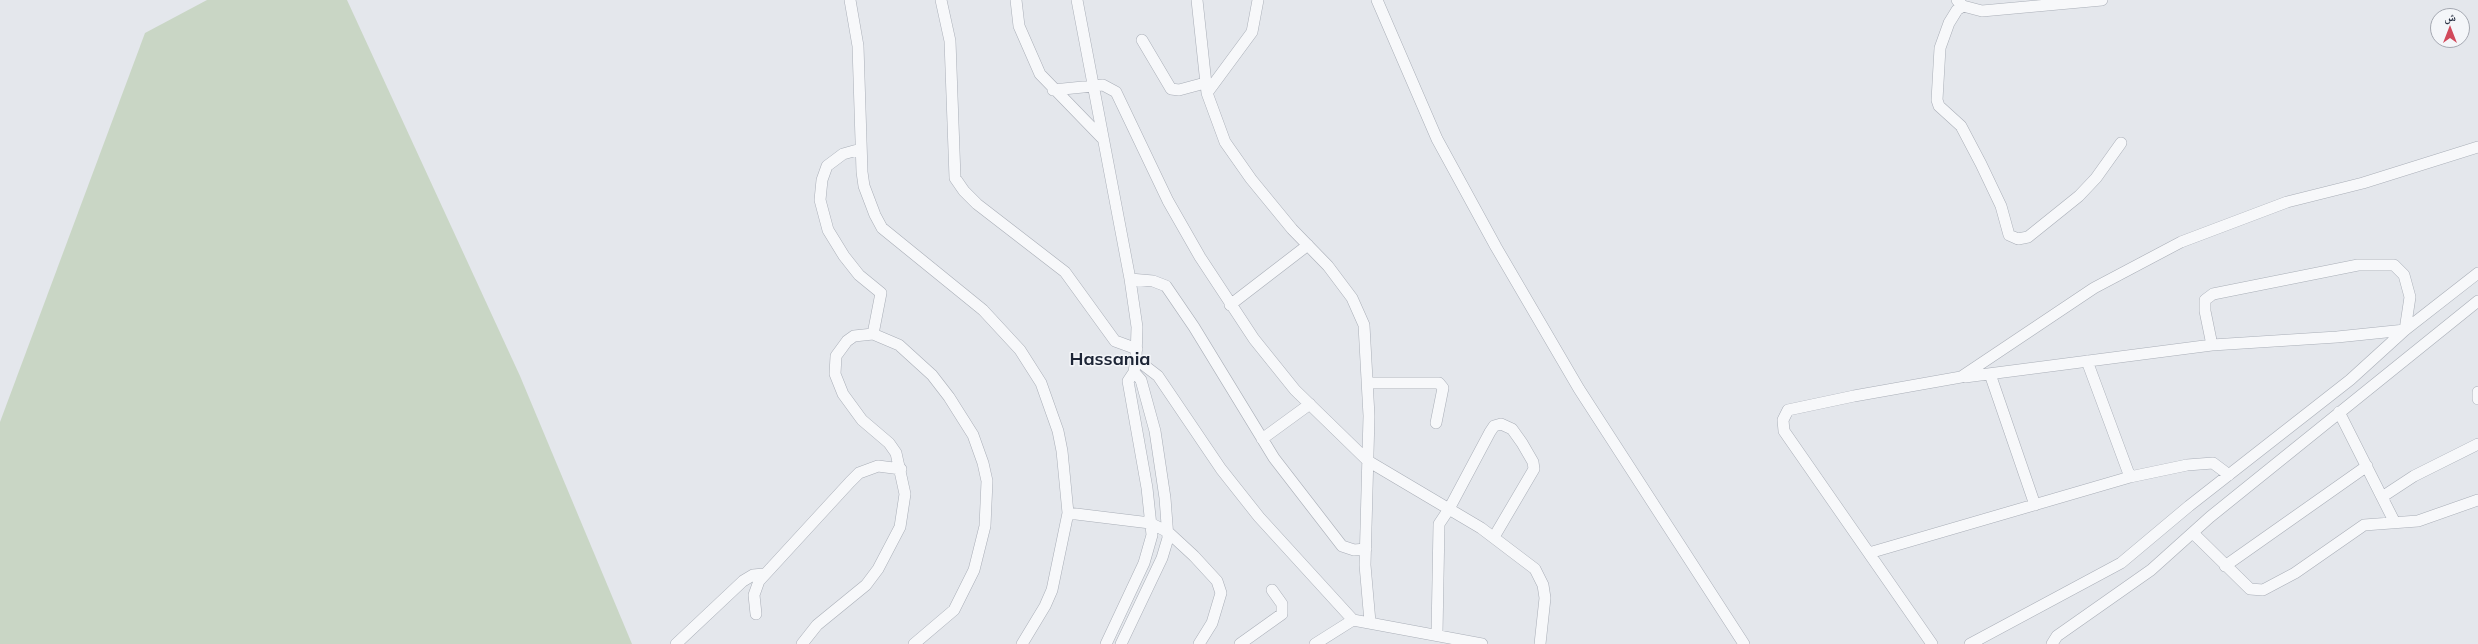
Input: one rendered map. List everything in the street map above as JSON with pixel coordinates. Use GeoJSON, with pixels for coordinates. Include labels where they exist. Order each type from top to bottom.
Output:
{"type":"FeatureCollection","features":[{"type":"Feature","properties":{"kind":"street"},"geometry":{"type":"LineString","coordinates":[[850,0],[858,46],[861,149],[864,186],[882,228],[983,310],[1020,350],[1039,378],[1048,401],[1062,451],[1068,513],[1052,590],[1045,606],[1022,644]]}},
{"type":"Feature","properties":{"kind":"street"},"geometry":{"type":"LineString","coordinates":[[941,0],[950,41],[952,158],[955,178],[964,191],[977,204],[1065,272],[1114,341],[1136,354],[1158,376],[1220,469],[1259,517],[1354,620]]}},
{"type":"Feature","properties":{"kind":"street"},"geometry":{"type":"LineString","coordinates":[[1016,0],[1019,26],[1026,45],[1040,74],[1053,90],[1102,138]]}},
{"type":"Feature","properties":{"kind":"street"},"geometry":{"type":"LineString","coordinates":[[1077,0],[1095,86],[1102,138],[1130,278],[1137,327],[1134,372],[1128,381],[1147,488],[1150,523],[1150,546],[1122,612],[1106,644]]}},
{"type":"Feature","properties":{"kind":"street"},"geometry":{"type":"LineString","coordinates":[[1197,0],[1206,88],[1225,142],[1251,179],[1328,266],[1359,310],[1366,339],[1368,383],[1368,461],[1365,493],[1366,602],[1370,622]]}},
{"type":"Feature","properties":{"kind":"street"},"geometry":{"type":"LineString","coordinates":[[1142,40],[1169,88],[1179,90],[1206,88],[1252,32],[1258,0]]}},
{"type":"Feature","properties":{"kind":"street"},"geometry":{"type":"LineString","coordinates":[[1377,0],[1437,139],[1503,260],[1579,389],[1744,644]]}},
{"type":"Feature","properties":{"kind":"street"},"geometry":{"type":"LineString","coordinates":[[2102,0],[1982,11],[1960,3],[1949,23],[1940,48],[1937,100],[1939,106],[1961,126],[2001,206],[2009,235],[2018,239],[2028,237],[2079,196],[2096,178],[2121,142]]}},
{"type":"Feature","properties":{"kind":"street"},"geometry":{"type":"LineString","coordinates":[[1053,90],[1109,86],[1118,95],[1168,201],[1230,305],[1258,345],[1295,390],[1368,461],[1494,537],[1535,569],[1540,576],[1545,598],[1540,644]]}},
{"type":"Feature","properties":{"kind":"street"},"geometry":{"type":"LineString","coordinates":[[1961,377],[2094,288],[2181,242],[2287,202],[2363,183],[2478,147]]}},
{"type":"Feature","properties":{"kind":"street"},"geometry":{"type":"LineString","coordinates":[[861,149],[843,154],[827,166],[822,180],[820,200],[828,230],[844,256],[859,275],[880,293],[881,299],[873,334]]}},
{"type":"Feature","properties":{"kind":"street"},"geometry":{"type":"LineString","coordinates":[[1230,305],[1308,245]]}},
{"type":"Feature","properties":{"kind":"street"},"geometry":{"type":"LineString","coordinates":[[2212,345],[2205,311],[2205,300],[2213,294],[2358,265],[2394,265],[2404,275],[2410,297],[2405,330]]}},
{"type":"Feature","properties":{"kind":"street"},"geometry":{"type":"LineString","coordinates":[[1970,644],[2121,563],[2229,475],[2350,380],[2405,330],[2478,273]]}},
{"type":"Feature","properties":{"kind":"street"},"geometry":{"type":"LineString","coordinates":[[1130,278],[1153,281],[1166,286],[1274,458],[1337,540],[1347,548],[1366,549]]}},
{"type":"Feature","properties":{"kind":"street"},"geometry":{"type":"LineString","coordinates":[[2052,644],[2057,636],[2151,570],[2192,533],[2339,412],[2478,302]]}},
{"type":"Feature","properties":{"kind":"street"},"geometry":{"type":"LineString","coordinates":[[1932,644],[1784,430],[1783,420],[1788,410],[1854,396],[1961,377],[2212,345],[2337,337],[2405,330]]}},
{"type":"Feature","properties":{"kind":"street"},"geometry":{"type":"LineString","coordinates":[[802,644],[817,625],[866,585],[891,546],[900,526],[905,494],[901,469],[896,453],[889,443],[862,420],[843,394],[835,374],[835,362],[842,347],[854,336],[873,334],[899,345],[932,375],[973,435],[983,463],[987,481],[985,526],[974,570],[954,610],[914,644]]}},
{"type":"Feature","properties":{"kind":"street"},"geometry":{"type":"LineString","coordinates":[[2087,361],[2130,477]]}},
{"type":"Feature","properties":{"kind":"street"},"geometry":{"type":"LineString","coordinates":[[1121,644],[1135,618],[1162,558],[1168,532],[1154,430],[1141,380],[1134,372]]}},
{"type":"Feature","properties":{"kind":"street"},"geometry":{"type":"LineString","coordinates":[[1990,374],[2035,505]]}},
{"type":"Feature","properties":{"kind":"street"},"geometry":{"type":"LineString","coordinates":[[1368,383],[1439,383],[1443,388],[1436,423]]}},
{"type":"Feature","properties":{"kind":"street"},"geometry":{"type":"LineString","coordinates":[[2478,392],[2478,399]]}},
{"type":"Feature","properties":{"kind":"street"},"geometry":{"type":"LineString","coordinates":[[1262,439],[1310,404]]}},
{"type":"Feature","properties":{"kind":"street"},"geometry":{"type":"LineString","coordinates":[[2339,412],[2368,466],[2394,521]]}},
{"type":"Feature","properties":{"kind":"street"},"geometry":{"type":"LineString","coordinates":[[1437,634],[1437,535],[1439,524],[1449,509],[1492,428],[1498,424],[1507,426],[1522,443],[1533,462],[1534,468],[1494,537]]}},
{"type":"Feature","properties":{"kind":"street"},"geometry":{"type":"LineString","coordinates":[[2382,497],[2414,476],[2478,444]]}},
{"type":"Feature","properties":{"kind":"street"},"geometry":{"type":"LineString","coordinates":[[1869,553],[2130,477],[2187,465],[2213,463],[2229,475]]}},
{"type":"Feature","properties":{"kind":"street"},"geometry":{"type":"LineString","coordinates":[[756,614],[754,595],[756,586],[764,574],[791,548],[859,473],[878,466],[901,469]]}},
{"type":"Feature","properties":{"kind":"street"},"geometry":{"type":"LineString","coordinates":[[2225,566],[2368,466]]}},
{"type":"Feature","properties":{"kind":"street"},"geometry":{"type":"LineString","coordinates":[[2192,533],[2250,589],[2263,590],[2295,573],[2364,525],[2394,521],[2418,521],[2478,500]]}},
{"type":"Feature","properties":{"kind":"street"},"geometry":{"type":"LineString","coordinates":[[1068,513],[1150,523],[1168,532],[1209,571],[1220,586],[1219,606],[1212,623],[1199,644]]}},
{"type":"Feature","properties":{"kind":"street"},"geometry":{"type":"LineString","coordinates":[[676,644],[743,581],[754,575],[764,574]]}},
{"type":"Feature","properties":{"kind":"street"},"geometry":{"type":"LineString","coordinates":[[1240,644],[1282,614],[1282,604],[1272,590]]}},
{"type":"Feature","properties":{"kind":"street"},"geometry":{"type":"LineString","coordinates":[[1122,612],[1135,618]]}},
{"type":"Feature","properties":{"kind":"street"},"geometry":{"type":"LineString","coordinates":[[1315,644],[1354,620],[1437,634],[1449,640],[1482,644]]}},
{"type":"Feature","properties":{"kind":"green space"},"geometry":{"type":"Polygon","coordinates":[[[207,0],[347,0],[520,376],[632,644],[0,644],[0,422],[145,33],[207,0]]]}},
{"type":"Feature","properties":{"kind":"district","name":"Hassania"},"geometry":{"type":"Point","coordinates":[1110,360]}}]}
